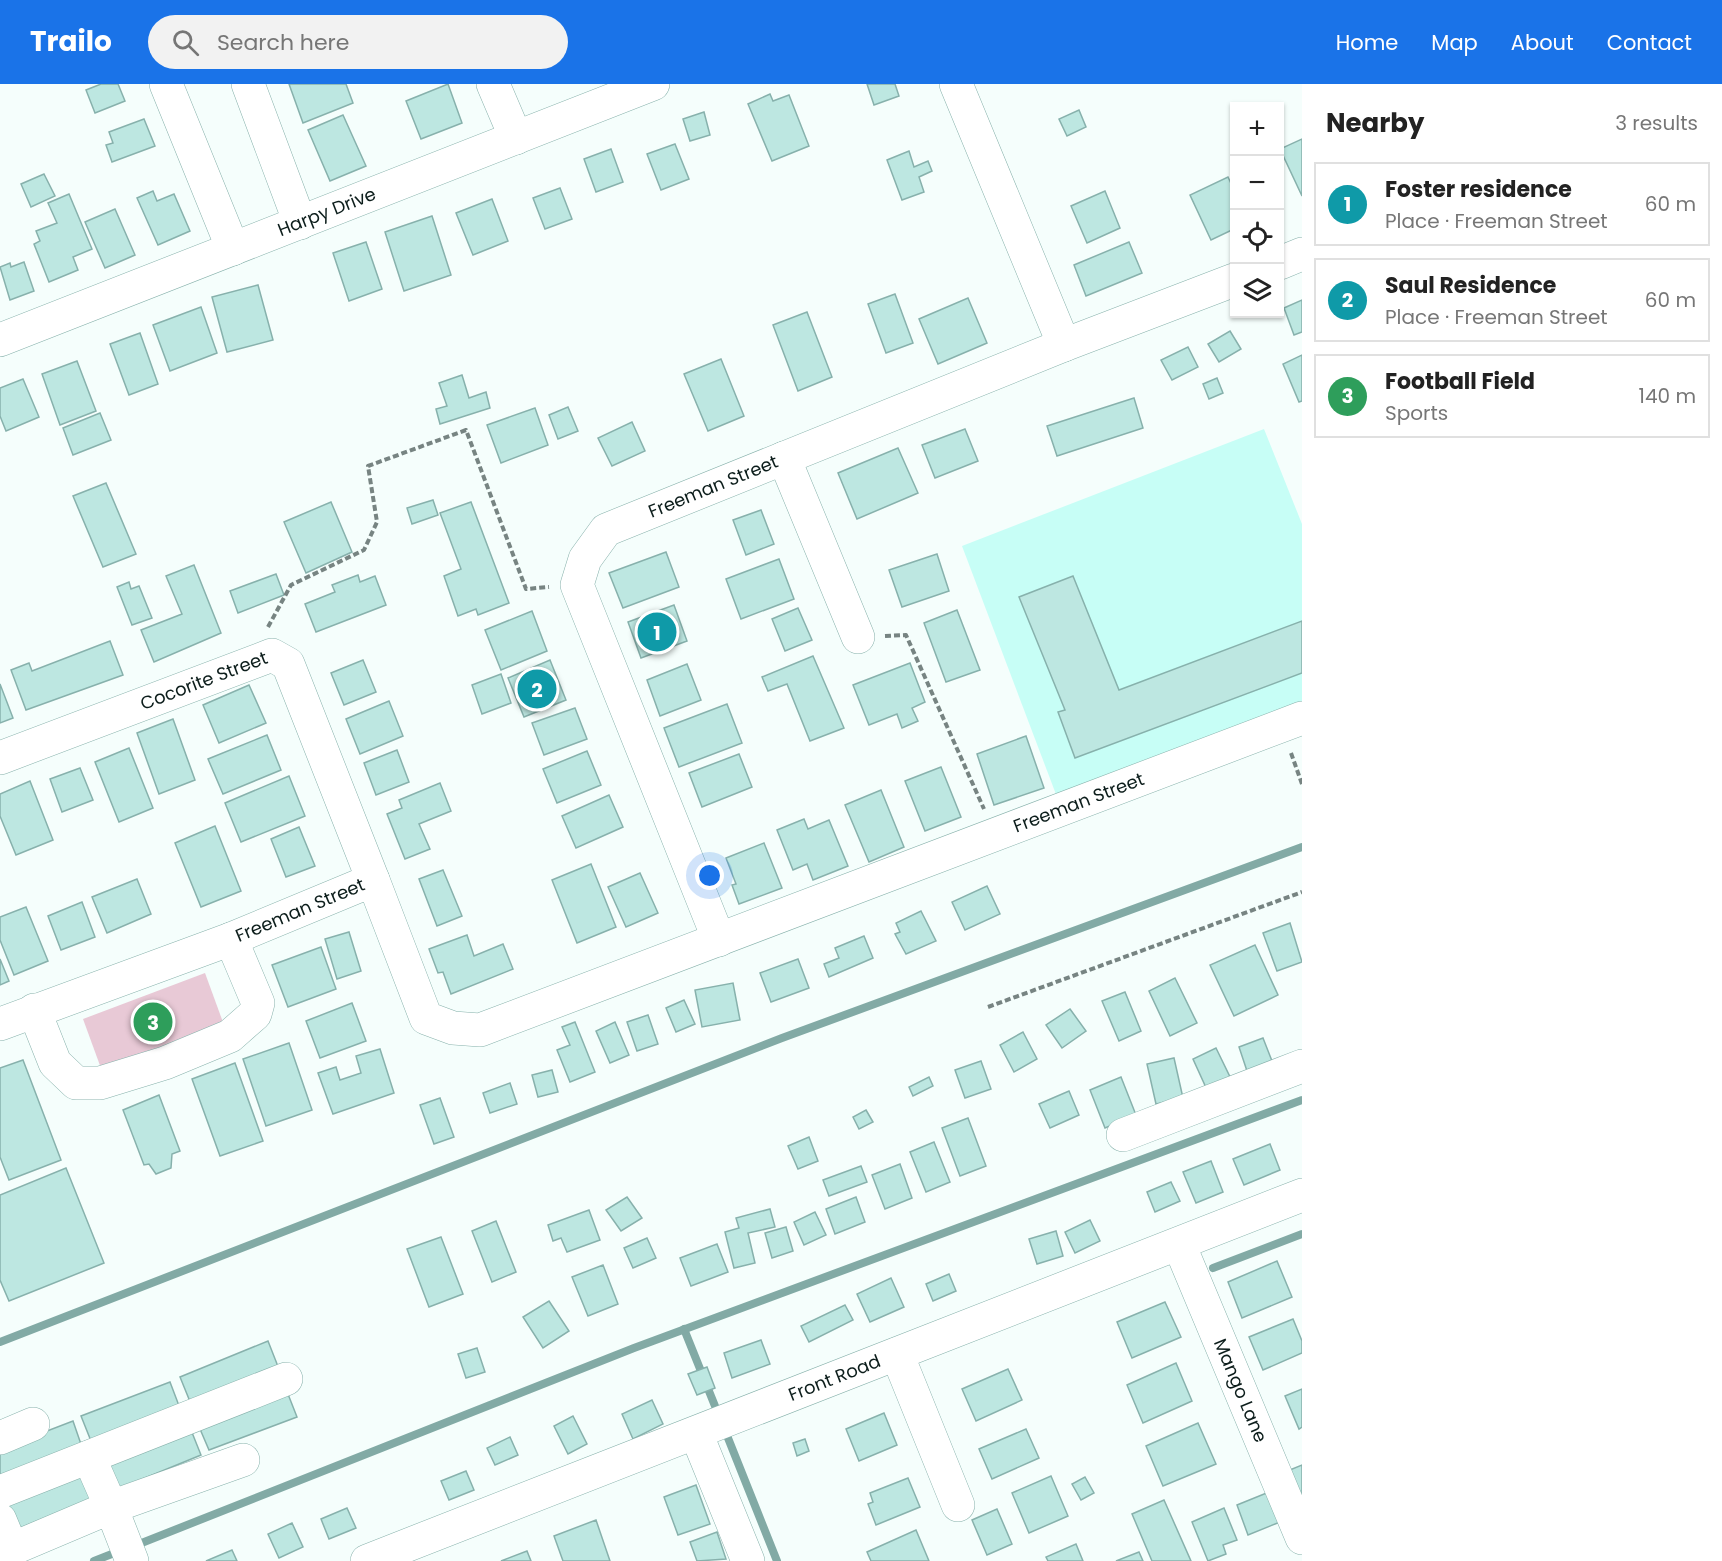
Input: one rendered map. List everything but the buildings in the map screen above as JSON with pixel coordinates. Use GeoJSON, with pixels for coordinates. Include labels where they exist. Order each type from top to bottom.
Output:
{"type":"FeatureCollection","features":[{"type":"Feature","properties":{"kind":"street"},"geometry":{"type":"LineString","coordinates":[[166,84],[233,249]]}},
{"type":"Feature","properties":{"kind":"street"},"geometry":{"type":"LineString","coordinates":[[248,84],[300,223]]}},
{"type":"Feature","properties":{"kind":"street"},"geometry":{"type":"LineString","coordinates":[[493,84],[516,138]]}},
{"type":"Feature","properties":{"kind":"street","name":"Harpy Drive"},"geometry":{"type":"LineString","coordinates":[[0,340],[653,84]]}},
{"type":"Feature","properties":{"kind":"street"},"geometry":{"type":"LineString","coordinates":[[956,84],[1064,345]]}},
{"type":"Feature","properties":{"kind":"street"},"geometry":{"type":"LineString","coordinates":[[1284,261],[1302,254]]}},
{"type":"Feature","properties":{"kind":"street","name":"Freeman Street"},"geometry":{"type":"LineString","coordinates":[[577,585],[585,559],[606,530],[1064,345],[1230,282]]}},
{"type":"Feature","properties":{"kind":"street"},"geometry":{"type":"LineString","coordinates":[[784,458],[858,637]]}},
{"type":"Feature","properties":{"kind":"street"},"geometry":{"type":"LineString","coordinates":[[577,585],[719,940]]}},
{"type":"Feature","properties":{"kind":"street","name":"Cocorite Street"},"geometry":{"type":"LineString","coordinates":[[0,758],[272,655],[288,664],[374,880]]}},
{"type":"Feature","properties":{"kind":"street","name":"Freeman Street"},"geometry":{"type":"LineString","coordinates":[[0,1024],[231,939],[374,880],[426,1018],[453,1028],[480,1030],[1302,718]]}},
{"type":"Feature","properties":{"kind":"street"},"geometry":{"type":"LineString","coordinates":[[34,1011],[55,1063],[76,1083],[100,1083],[165,1063],[230,1036],[255,1014],[258,1003],[231,939]]}},
{"type":"Feature","properties":{"kind":"street"},"geometry":{"type":"LineString","coordinates":[[1123,1135],[1302,1066]]}},
{"type":"Feature","properties":{"kind":"street","name":"Front Road"},"geometry":{"type":"LineString","coordinates":[[367,1561],[401,1555],[696,1433],[1302,1195]]}},
{"type":"Feature","properties":{"kind":"street","name":"Mango Lane"},"geometry":{"type":"LineString","coordinates":[[1179,1244],[1302,1538]]}},
{"type":"Feature","properties":{"kind":"street"},"geometry":{"type":"LineString","coordinates":[[897,1354],[958,1505]]}},
{"type":"Feature","properties":{"kind":"street"},"geometry":{"type":"LineString","coordinates":[[0,1492],[286,1379]]}},
{"type":"Feature","properties":{"kind":"street"},"geometry":{"type":"LineString","coordinates":[[0,1438],[33,1424]]}},
{"type":"Feature","properties":{"kind":"street"},"geometry":{"type":"LineString","coordinates":[[696,1433],[748,1561]]}},
{"type":"Feature","properties":{"kind":"street"},"geometry":{"type":"LineString","coordinates":[[89,1457],[132,1561]]}},
{"type":"Feature","properties":{"kind":"street"},"geometry":{"type":"LineString","coordinates":[[4,1541],[111,1507],[243,1460]]}},
{"type":"Feature","properties":{"kind":"path"},"geometry":{"type":"LineString","coordinates":[[272,655],[264,633],[291,585],[364,550],[377,522],[368,465],[466,430],[526,589],[577,585]]}},
{"type":"Feature","properties":{"kind":"path"},"geometry":{"type":"LineString","coordinates":[[858,637],[906,635],[995,834]]}},
{"type":"Feature","properties":{"kind":"path"},"geometry":{"type":"LineString","coordinates":[[988,1007],[1302,892]]}},
{"type":"Feature","properties":{"kind":"shaded area"},"geometry":{"type":"Polygon","coordinates":[[[1264,429],[1302,524],[1302,704],[1057,797],[962,546],[1264,429]]]}},
{"type":"Feature","properties":{"kind":"shaded area"},"geometry":{"type":"Polygon","coordinates":[[[205,973],[224,1025],[102,1071],[83,1019],[205,973]]]}},
{"type":"Feature","properties":{"kind":"waterway"},"geometry":{"type":"LineString","coordinates":[[0,1342],[782,1038],[1302,847]]}},
{"type":"Feature","properties":{"kind":"waterway"},"geometry":{"type":"LineString","coordinates":[[134,1546],[634,1348],[1302,1100]]}},
{"type":"Feature","properties":{"kind":"waterway"},"geometry":{"type":"LineString","coordinates":[[1213,1268],[1302,1234]]}},
{"type":"Feature","properties":{"kind":"waterway"},"geometry":{"type":"LineString","coordinates":[[684,1329],[719,1416]]}},
{"type":"Feature","properties":{"kind":"waterway"},"geometry":{"type":"LineString","coordinates":[[724,1428],[777,1561]]}},
{"type":"Feature","properties":{"kind":"waterway"},"geometry":{"type":"LineString","coordinates":[[94,1561],[122,1550]]}},
{"type":"Feature","properties":{"kind":"place","name":"Foster residence"},"geometry":{"type":"Point","coordinates":[657,632]}},
{"type":"Feature","properties":{"kind":"place","name":"Saul Residence"},"geometry":{"type":"Point","coordinates":[537,689]}},
{"type":"Feature","properties":{"kind":"place","name":"Football Field"},"geometry":{"type":"Point","coordinates":[153,1022]}}]}
